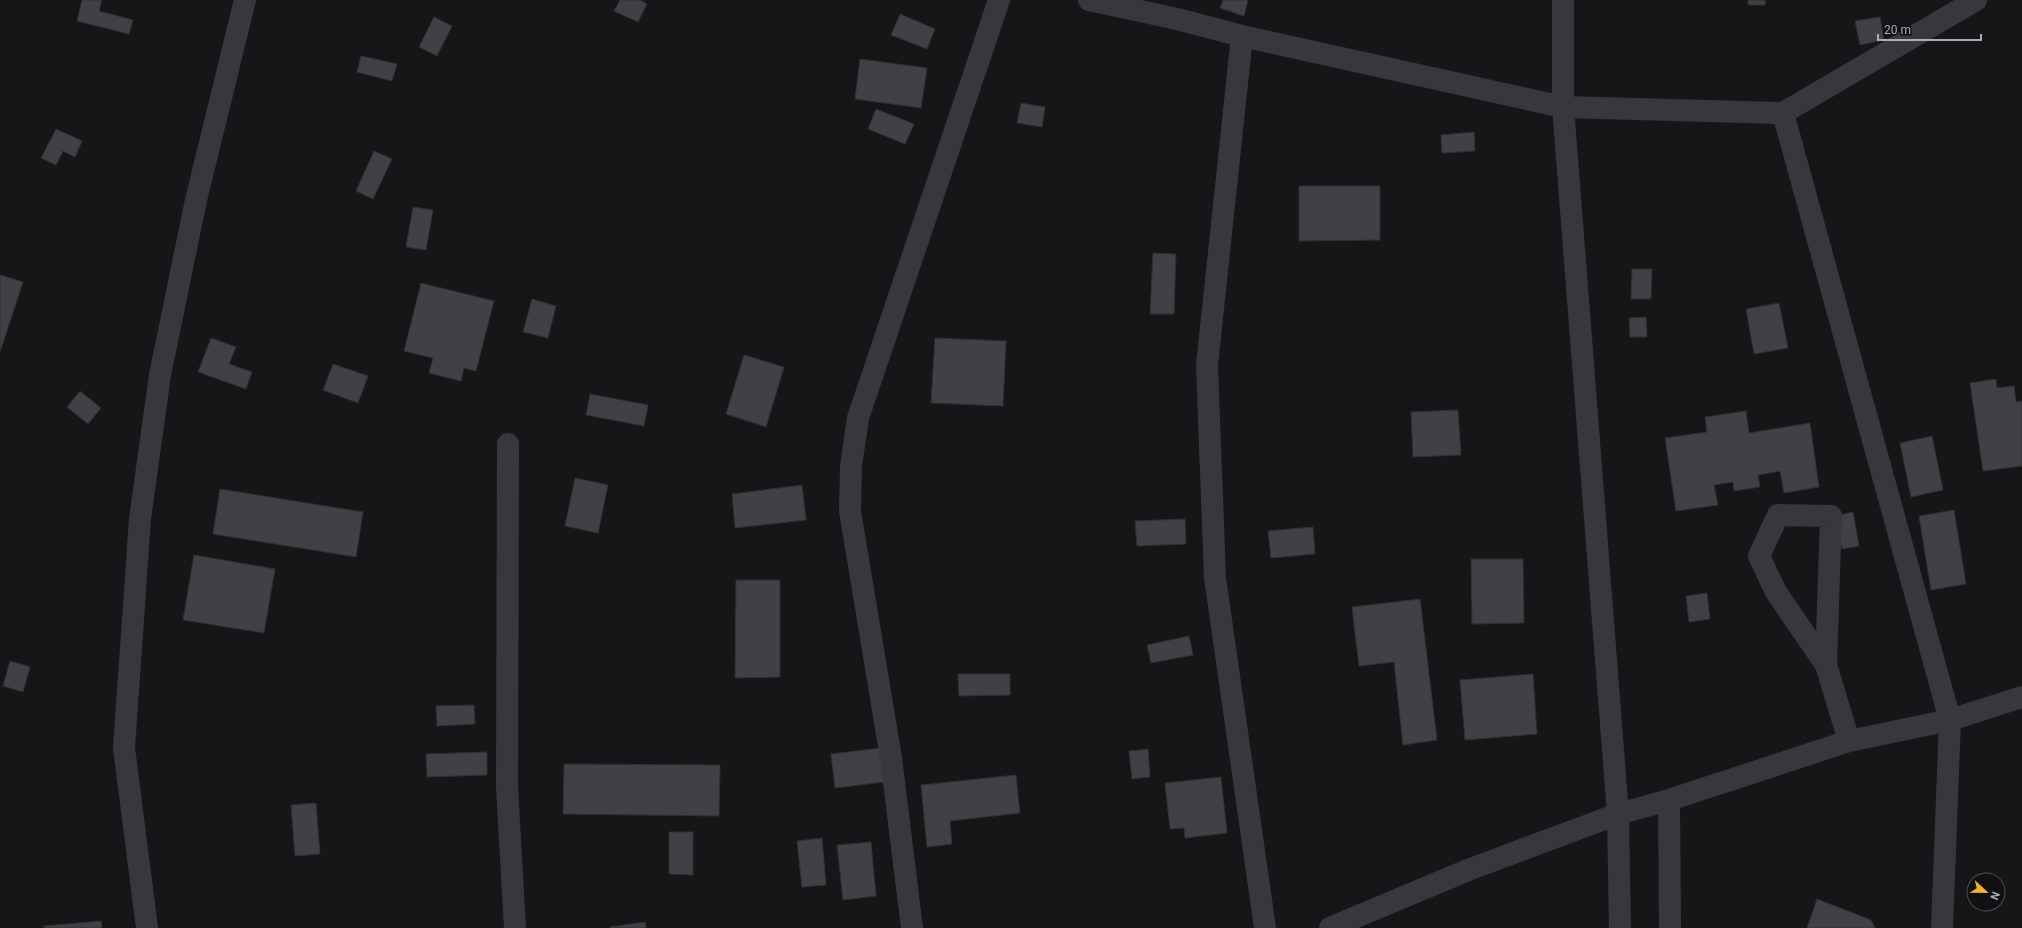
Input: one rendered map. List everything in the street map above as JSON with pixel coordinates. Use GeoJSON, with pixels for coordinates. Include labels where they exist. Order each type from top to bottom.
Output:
{"type":"FeatureCollection","features":[{"type":"Feature","properties":{"kind":"street"},"geometry":{"type":"LineString","coordinates":[[147,928],[124,748],[140,519],[162,367],[196,200],[245,0]]}},
{"type":"Feature","properties":{"kind":"street"},"geometry":{"type":"LineString","coordinates":[[912,928],[891,758],[850,511],[851,466],[858,418],[999,0]]}},
{"type":"Feature","properties":{"kind":"street"},"geometry":{"type":"LineString","coordinates":[[1089,0],[1177,19],[1242,36],[1564,107],[1783,113],[1976,0]]}},
{"type":"Feature","properties":{"kind":"street"},"geometry":{"type":"LineString","coordinates":[[1563,0],[1564,107],[1618,814],[1620,928]]}},
{"type":"Feature","properties":{"kind":"street"},"geometry":{"type":"LineString","coordinates":[[1242,36],[1207,365],[1215,578],[1264,928]]}},
{"type":"Feature","properties":{"kind":"street"},"geometry":{"type":"LineString","coordinates":[[1783,113],[1950,720],[1942,928]]}},
{"type":"Feature","properties":{"kind":"street"},"geometry":{"type":"LineString","coordinates":[[508,444],[507,787],[515,928]]}},
{"type":"Feature","properties":{"kind":"street"},"geometry":{"type":"LineString","coordinates":[[1826,665],[1831,516],[1778,515],[1759,556],[1776,592],[1826,665],[1849,741]]}},
{"type":"Feature","properties":{"kind":"street"},"geometry":{"type":"LineString","coordinates":[[1330,928],[1468,870],[1618,814],[1669,800],[1849,741],[1950,720],[2022,697]]}},
{"type":"Feature","properties":{"kind":"street"},"geometry":{"type":"LineString","coordinates":[[1669,800],[1670,928]]}},
{"type":"Feature","properties":{"kind":"building"},"geometry":{"type":"Polygon","coordinates":[[[82,0],[102,0],[99,11],[133,20],[129,34],[77,21],[82,0]]]}},
{"type":"Feature","properties":{"kind":"building"},"geometry":{"type":"Polygon","coordinates":[[[620,0],[640,0],[647,4],[638,22],[614,11],[620,0]]]}},
{"type":"Feature","properties":{"kind":"building"},"geometry":{"type":"Polygon","coordinates":[[[1223,0],[1248,0],[1244,16],[1220,8],[1223,0]]]}},
{"type":"Feature","properties":{"kind":"building"},"geometry":{"type":"Polygon","coordinates":[[[1748,0],[1765,0],[1765,5],[1748,5],[1748,0]]]}},
{"type":"Feature","properties":{"kind":"building"},"geometry":{"type":"Polygon","coordinates":[[[900,14],[935,29],[927,49],[891,35],[900,14]]]}},
{"type":"Feature","properties":{"kind":"building"},"geometry":{"type":"Polygon","coordinates":[[[434,17],[452,26],[437,56],[419,47],[434,17]]]}},
{"type":"Feature","properties":{"kind":"building"},"geometry":{"type":"Polygon","coordinates":[[[1880,17],[1884,40],[1860,45],[1855,21],[1880,17]]]}},
{"type":"Feature","properties":{"kind":"building"},"geometry":{"type":"Polygon","coordinates":[[[361,56],[397,64],[392,81],[357,72],[361,56]]]}},
{"type":"Feature","properties":{"kind":"building"},"geometry":{"type":"Polygon","coordinates":[[[860,59],[927,68],[921,108],[855,99],[860,59]]]}},
{"type":"Feature","properties":{"kind":"building"},"geometry":{"type":"Polygon","coordinates":[[[1021,103],[1045,107],[1042,127],[1017,123],[1021,103]]]}},
{"type":"Feature","properties":{"kind":"building"},"geometry":{"type":"Polygon","coordinates":[[[876,109],[914,124],[905,144],[868,129],[876,109]]]}},
{"type":"Feature","properties":{"kind":"building"},"geometry":{"type":"Polygon","coordinates":[[[56,129],[82,141],[75,157],[63,151],[56,165],[41,158],[56,129]]]}},
{"type":"Feature","properties":{"kind":"building"},"geometry":{"type":"Polygon","coordinates":[[[1474,132],[1475,151],[1442,153],[1441,135],[1474,132]]]}},
{"type":"Feature","properties":{"kind":"building"},"geometry":{"type":"Polygon","coordinates":[[[374,151],[392,159],[373,199],[356,191],[374,151]]]}},
{"type":"Feature","properties":{"kind":"building"},"geometry":{"type":"Polygon","coordinates":[[[1299,186],[1380,186],[1380,240],[1299,241],[1299,186]]]}},
{"type":"Feature","properties":{"kind":"building"},"geometry":{"type":"Polygon","coordinates":[[[413,207],[433,210],[426,250],[406,247],[413,207]]]}},
{"type":"Feature","properties":{"kind":"building"},"geometry":{"type":"Polygon","coordinates":[[[1153,253],[1176,254],[1174,314],[1150,314],[1153,253]]]}},
{"type":"Feature","properties":{"kind":"building"},"geometry":{"type":"Polygon","coordinates":[[[1632,269],[1652,269],[1651,299],[1631,299],[1632,269]]]}},
{"type":"Feature","properties":{"kind":"building"},"geometry":{"type":"Polygon","coordinates":[[[0,275],[23,282],[0,352],[0,275]]]}},
{"type":"Feature","properties":{"kind":"building"},"geometry":{"type":"Polygon","coordinates":[[[421,283],[494,301],[476,371],[464,368],[461,381],[429,373],[433,358],[404,351],[421,283]]]}},
{"type":"Feature","properties":{"kind":"building"},"geometry":{"type":"Polygon","coordinates":[[[532,299],[556,306],[548,338],[523,332],[532,299]]]}},
{"type":"Feature","properties":{"kind":"building"},"geometry":{"type":"Polygon","coordinates":[[[1779,303],[1788,348],[1754,354],[1746,309],[1779,303]]]}},
{"type":"Feature","properties":{"kind":"building"},"geometry":{"type":"Polygon","coordinates":[[[1646,317],[1647,337],[1630,337],[1629,318],[1646,317]]]}},
{"type":"Feature","properties":{"kind":"building"},"geometry":{"type":"Polygon","coordinates":[[[211,338],[236,347],[229,364],[252,372],[246,389],[198,372],[211,338]]]}},
{"type":"Feature","properties":{"kind":"building"},"geometry":{"type":"Polygon","coordinates":[[[935,338],[1006,341],[1003,406],[931,403],[935,338]]]}},
{"type":"Feature","properties":{"kind":"building"},"geometry":{"type":"Polygon","coordinates":[[[744,355],[784,367],[766,427],[726,414],[744,355]]]}},
{"type":"Feature","properties":{"kind":"building"},"geometry":{"type":"Polygon","coordinates":[[[333,364],[368,376],[358,403],[323,390],[333,364]]]}},
{"type":"Feature","properties":{"kind":"building"},"geometry":{"type":"Polygon","coordinates":[[[1996,379],[1997,388],[2014,386],[2016,402],[2022,401],[2022,466],[1983,471],[1970,383],[1996,379]]]}},
{"type":"Feature","properties":{"kind":"building"},"geometry":{"type":"Polygon","coordinates":[[[80,391],[101,408],[88,424],[67,407],[80,391]]]}},
{"type":"Feature","properties":{"kind":"building"},"geometry":{"type":"Polygon","coordinates":[[[590,394],[648,405],[644,426],[586,415],[590,394]]]}},
{"type":"Feature","properties":{"kind":"building"},"geometry":{"type":"Polygon","coordinates":[[[1458,410],[1461,455],[1413,457],[1411,412],[1458,410]]]}},
{"type":"Feature","properties":{"kind":"building"},"geometry":{"type":"Polygon","coordinates":[[[1746,411],[1749,433],[1810,423],[1819,487],[1784,493],[1780,471],[1758,475],[1760,487],[1734,491],[1733,482],[1714,485],[1718,505],[1676,511],[1665,438],[1707,432],[1705,417],[1746,411]]]}},
{"type":"Feature","properties":{"kind":"building"},"geometry":{"type":"Polygon","coordinates":[[[1932,436],[1943,490],[1911,497],[1900,443],[1932,436]]]}},
{"type":"Feature","properties":{"kind":"building"},"geometry":{"type":"Polygon","coordinates":[[[575,478],[608,485],[598,533],[565,526],[575,478]]]}},
{"type":"Feature","properties":{"kind":"building"},"geometry":{"type":"Polygon","coordinates":[[[802,485],[806,520],[735,528],[732,494],[802,485]]]}},
{"type":"Feature","properties":{"kind":"building"},"geometry":{"type":"Polygon","coordinates":[[[220,489],[363,512],[356,557],[213,534],[220,489]]]}},
{"type":"Feature","properties":{"kind":"building"},"geometry":{"type":"Polygon","coordinates":[[[1954,510],[1966,584],[1931,590],[1919,516],[1954,510]]]}},
{"type":"Feature","properties":{"kind":"building"},"geometry":{"type":"Polygon","coordinates":[[[1853,512],[1859,546],[1842,549],[1835,516],[1853,512]]]}},
{"type":"Feature","properties":{"kind":"building"},"geometry":{"type":"Polygon","coordinates":[[[1185,519],[1186,544],[1137,546],[1135,521],[1185,519]]]}},
{"type":"Feature","properties":{"kind":"building"},"geometry":{"type":"Polygon","coordinates":[[[1313,527],[1315,554],[1271,558],[1268,531],[1313,527]]]}},
{"type":"Feature","properties":{"kind":"building"},"geometry":{"type":"Polygon","coordinates":[[[194,555],[275,569],[264,633],[183,620],[194,555]]]}},
{"type":"Feature","properties":{"kind":"building"},"geometry":{"type":"Polygon","coordinates":[[[1471,559],[1523,559],[1524,623],[1472,624],[1471,559]]]}},
{"type":"Feature","properties":{"kind":"building"},"geometry":{"type":"Polygon","coordinates":[[[736,580],[780,580],[780,677],[735,678],[736,580]]]}},
{"type":"Feature","properties":{"kind":"building"},"geometry":{"type":"Polygon","coordinates":[[[1707,593],[1710,619],[1689,622],[1686,596],[1707,593]]]}},
{"type":"Feature","properties":{"kind":"building"},"geometry":{"type":"Polygon","coordinates":[[[1420,599],[1437,740],[1403,745],[1394,662],[1359,666],[1352,607],[1420,599]]]}},
{"type":"Feature","properties":{"kind":"building"},"geometry":{"type":"Polygon","coordinates":[[[1189,636],[1193,655],[1151,663],[1147,645],[1189,636]]]}},
{"type":"Feature","properties":{"kind":"building"},"geometry":{"type":"Polygon","coordinates":[[[10,661],[30,667],[23,692],[3,686],[10,661]]]}},
{"type":"Feature","properties":{"kind":"building"},"geometry":{"type":"Polygon","coordinates":[[[958,674],[1010,674],[1010,695],[959,696],[958,674]]]}},
{"type":"Feature","properties":{"kind":"building"},"geometry":{"type":"Polygon","coordinates":[[[1533,674],[1537,734],[1465,740],[1460,680],[1533,674]]]}},
{"type":"Feature","properties":{"kind":"building"},"geometry":{"type":"Polygon","coordinates":[[[474,705],[475,724],[437,726],[436,706],[474,705]]]}},
{"type":"Feature","properties":{"kind":"building"},"geometry":{"type":"Polygon","coordinates":[[[880,748],[884,782],[835,788],[831,754],[880,748]]]}},
{"type":"Feature","properties":{"kind":"building"},"geometry":{"type":"Polygon","coordinates":[[[1148,749],[1150,777],[1132,779],[1129,751],[1148,749]]]}},
{"type":"Feature","properties":{"kind":"building"},"geometry":{"type":"Polygon","coordinates":[[[487,752],[487,775],[427,777],[426,754],[487,752]]]}},
{"type":"Feature","properties":{"kind":"building"},"geometry":{"type":"Polygon","coordinates":[[[564,764],[720,765],[719,816],[563,814],[564,764]]]}},
{"type":"Feature","properties":{"kind":"building"},"geometry":{"type":"Polygon","coordinates":[[[1016,775],[1020,813],[950,821],[952,844],[927,847],[921,785],[1016,775]]]}},
{"type":"Feature","properties":{"kind":"building"},"geometry":{"type":"Polygon","coordinates":[[[1221,777],[1227,833],[1185,838],[1184,828],[1170,829],[1165,783],[1221,777]]]}},
{"type":"Feature","properties":{"kind":"building"},"geometry":{"type":"Polygon","coordinates":[[[316,803],[320,854],[295,856],[291,805],[316,803]]]}},
{"type":"Feature","properties":{"kind":"building"},"geometry":{"type":"Polygon","coordinates":[[[669,832],[693,832],[693,875],[669,874],[669,832]]]}},
{"type":"Feature","properties":{"kind":"building"},"geometry":{"type":"Polygon","coordinates":[[[822,838],[826,885],[802,887],[797,841],[822,838]]]}},
{"type":"Feature","properties":{"kind":"building"},"geometry":{"type":"Polygon","coordinates":[[[871,842],[876,896],[843,900],[837,845],[871,842]]]}},
{"type":"Feature","properties":{"kind":"building"},"geometry":{"type":"Polygon","coordinates":[[[1817,899],[1871,920],[1875,928],[1807,928],[1817,899]]]}},
{"type":"Feature","properties":{"kind":"building"},"geometry":{"type":"Polygon","coordinates":[[[101,921],[102,928],[44,928],[44,926],[101,921]]]}},
{"type":"Feature","properties":{"kind":"building"},"geometry":{"type":"Polygon","coordinates":[[[645,922],[646,928],[610,928],[610,927],[645,922]]]}}]}
